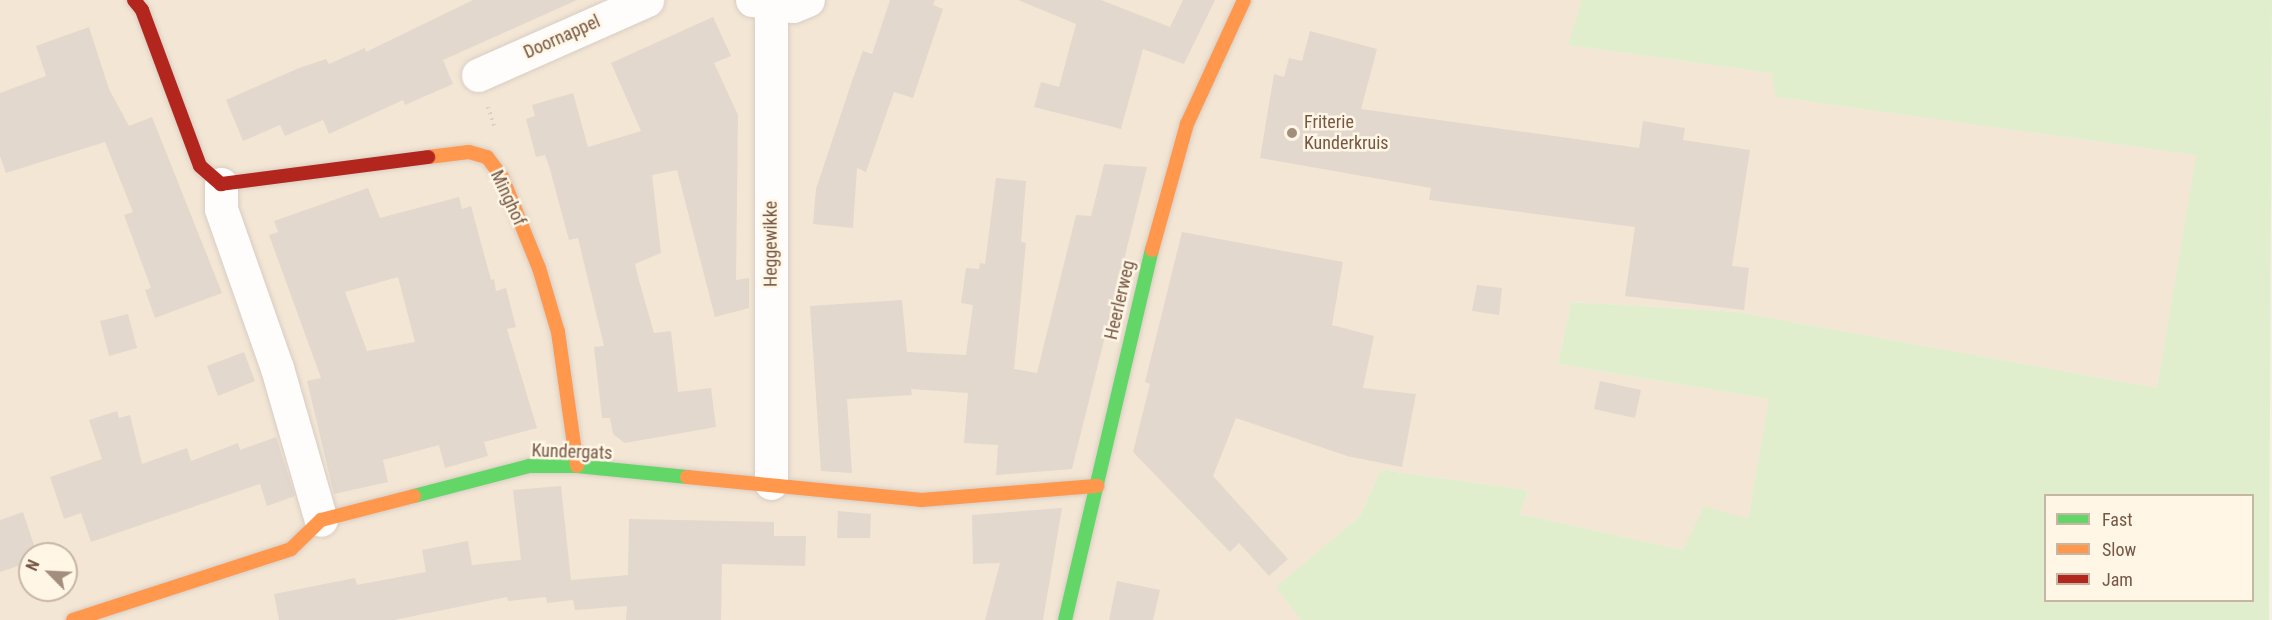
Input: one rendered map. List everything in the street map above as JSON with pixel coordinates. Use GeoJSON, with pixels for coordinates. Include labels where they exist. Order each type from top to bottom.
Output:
{"type":"FeatureCollection","features":[{"type":"Feature","properties":{"kind":"street"},"geometry":{"type":"LineString","coordinates":[[134,0],[142,10],[200,166],[221,184],[221,210],[277,368],[321,520]]}},
{"type":"Feature","properties":{"kind":"street","name":"Doornappel"},"geometry":{"type":"LineString","coordinates":[[478,75],[646,0]]}},
{"type":"Feature","properties":{"kind":"street","name":"Heggewikke"},"geometry":{"type":"LineString","coordinates":[[771,483],[762,3],[793,6],[808,0]]}},
{"type":"Feature","properties":{"kind":"street","name":"Heerlerweg"},"geometry":{"type":"LineString","coordinates":[[1065,620],[1167,186],[1194,108],[1244,0]]}},
{"type":"Feature","properties":{"kind":"street","name":"Minghof"},"geometry":{"type":"LineString","coordinates":[[221,184],[469,152],[487,157],[502,177],[538,268],[558,332],[577,466]]}},
{"type":"Feature","properties":{"kind":"street","name":"Kundergats"},"geometry":{"type":"LineString","coordinates":[[73,620],[291,549],[321,520],[529,466],[577,466],[771,483],[922,500],[1096,486]]}},
{"type":"Feature","properties":{"kind":"path"},"geometry":{"type":"LineString","coordinates":[[478,75],[497,135],[487,157]]}},
{"type":"Feature","properties":{"kind":"shaded area"},"geometry":{"type":"Polygon","coordinates":[[[0,0],[1582,0],[1569,45],[1771,73],[1777,97],[2197,155],[2157,388],[1737,312],[1571,302],[1558,364],[1770,399],[1748,519],[1683,550],[1520,514],[1528,490],[1381,470],[1360,516],[1277,587],[1301,620],[0,620],[0,0]]]}},
{"type":"Feature","properties":{"kind":"green space"},"geometry":{"type":"Polygon","coordinates":[[[1582,0],[2272,0],[2269,620],[1301,620],[1276,587],[1360,516],[1381,470],[1528,490],[1520,514],[1683,550],[1704,506],[1748,519],[1769,399],[1558,364],[1571,302],[1737,312],[2157,388],[2196,155],[1776,97],[1771,73],[1568,45],[1582,0]]]}},
{"type":"Feature","properties":{"kind":"building"},"geometry":{"type":"Polygon","coordinates":[[[473,0],[577,0],[443,60],[453,84],[405,105],[403,100],[329,134],[323,120],[285,136],[280,125],[243,141],[226,100],[299,68],[326,59],[329,64],[365,48],[366,52],[473,0]]]}},
{"type":"Feature","properties":{"kind":"building"},"geometry":{"type":"Polygon","coordinates":[[[890,0],[935,0],[933,5],[943,9],[913,98],[894,92],[866,172],[857,168],[853,228],[813,224],[816,189],[853,78],[863,51],[872,54],[890,0]]]}},
{"type":"Feature","properties":{"kind":"building"},"geometry":{"type":"Polygon","coordinates":[[[1018,0],[1101,0],[1170,27],[1183,0],[1215,0],[1184,64],[1143,49],[1121,129],[1034,107],[1041,82],[1059,87],[1076,24],[1018,0]]]}},
{"type":"Feature","properties":{"kind":"building"},"geometry":{"type":"Polygon","coordinates":[[[713,17],[731,56],[714,63],[738,115],[736,280],[749,278],[749,308],[715,317],[677,170],[652,175],[661,253],[635,264],[638,277],[654,333],[671,331],[678,392],[711,388],[716,427],[625,443],[613,434],[610,418],[602,418],[594,347],[604,346],[578,238],[569,240],[549,166],[545,155],[536,157],[526,119],[535,116],[532,105],[573,93],[588,147],[641,131],[611,63],[713,17]]]}},
{"type":"Feature","properties":{"kind":"building"},"geometry":{"type":"Polygon","coordinates":[[[89,27],[109,89],[129,126],[152,117],[222,293],[155,318],[145,290],[151,288],[124,215],[133,212],[105,142],[6,173],[0,156],[0,93],[46,76],[36,46],[89,27]]]}},
{"type":"Feature","properties":{"kind":"building"},"geometry":{"type":"Polygon","coordinates":[[[1310,31],[1377,49],[1361,109],[1639,148],[1643,121],[1685,128],[1683,140],[1750,150],[1732,266],[1749,268],[1744,310],[1625,296],[1635,227],[1429,200],[1431,188],[1260,158],[1274,74],[1284,77],[1289,58],[1302,61],[1310,31]]]}},
{"type":"Feature","properties":{"kind":"building"},"geometry":{"type":"Polygon","coordinates":[[[1104,164],[1147,167],[1072,469],[996,475],[998,445],[964,443],[968,393],[911,389],[912,395],[847,399],[852,473],[821,471],[810,306],[902,300],[907,352],[966,355],[973,305],[961,303],[966,268],[979,269],[980,263],[985,264],[996,178],[1026,181],[1021,242],[1026,243],[1014,369],[1037,373],[1076,215],[1091,216],[1104,164]]]}},
{"type":"Feature","properties":{"kind":"building"},"geometry":{"type":"Polygon","coordinates":[[[368,188],[380,218],[459,197],[462,209],[471,206],[491,280],[494,279],[496,291],[506,288],[516,327],[507,329],[537,428],[484,442],[488,456],[445,468],[439,445],[383,460],[388,482],[334,494],[307,381],[321,378],[269,235],[278,232],[274,221],[368,188]],[[398,277],[345,292],[367,351],[415,342],[398,277]]]}},
{"type":"Feature","properties":{"kind":"building"},"geometry":{"type":"Polygon","coordinates":[[[1182,232],[1343,262],[1332,325],[1374,336],[1363,388],[1416,394],[1402,467],[1347,456],[1236,418],[1213,476],[1288,559],[1269,576],[1239,543],[1230,552],[1133,452],[1150,384],[1145,382],[1182,232]]]}},
{"type":"Feature","properties":{"kind":"building"},"geometry":{"type":"Polygon","coordinates":[[[1477,285],[1502,288],[1499,315],[1472,311],[1477,285]]]}},
{"type":"Feature","properties":{"kind":"building"},"geometry":{"type":"Polygon","coordinates":[[[128,314],[137,348],[109,356],[100,321],[128,314]]]}},
{"type":"Feature","properties":{"kind":"building"},"geometry":{"type":"Polygon","coordinates":[[[244,352],[255,381],[218,396],[207,366],[244,352]]]}},
{"type":"Feature","properties":{"kind":"building"},"geometry":{"type":"Polygon","coordinates":[[[1600,381],[1641,390],[1635,418],[1594,409],[1600,381]]]}},
{"type":"Feature","properties":{"kind":"building"},"geometry":{"type":"Polygon","coordinates":[[[117,411],[119,418],[130,415],[142,464],[187,448],[191,461],[238,443],[240,450],[276,437],[295,496],[267,506],[260,484],[91,542],[81,513],[64,519],[50,477],[102,459],[89,420],[117,411]]]}},
{"type":"Feature","properties":{"kind":"building"},"geometry":{"type":"Polygon","coordinates":[[[561,486],[571,580],[628,575],[629,519],[774,522],[774,536],[806,536],[805,566],[722,564],[721,620],[626,620],[627,606],[575,610],[573,600],[547,603],[546,597],[508,601],[507,597],[394,620],[279,620],[274,594],[355,578],[357,585],[426,572],[422,550],[468,541],[472,565],[521,560],[513,490],[561,486]]]}},
{"type":"Feature","properties":{"kind":"building"},"geometry":{"type":"Polygon","coordinates":[[[1062,508],[1043,620],[985,620],[1000,563],[973,564],[972,515],[1062,508]]]}},
{"type":"Feature","properties":{"kind":"building"},"geometry":{"type":"Polygon","coordinates":[[[838,511],[871,514],[870,538],[837,538],[838,511]]]}},
{"type":"Feature","properties":{"kind":"building"},"geometry":{"type":"Polygon","coordinates":[[[23,512],[33,542],[18,542],[18,566],[0,572],[0,520],[23,512]]]}},
{"type":"Feature","properties":{"kind":"building"},"geometry":{"type":"Polygon","coordinates":[[[1117,581],[1160,590],[1153,620],[1109,620],[1117,581]]]}},
{"type":"Feature","properties":{"kind":"traffic: fast"},"geometry":{"type":"LineString","coordinates":[[1065,620],[1152,250]]}},
{"type":"Feature","properties":{"kind":"traffic: fast"},"geometry":{"type":"LineString","coordinates":[[414,496],[529,466],[577,466],[687,477]]}},
{"type":"Feature","properties":{"kind":"traffic: slow"},"geometry":{"type":"LineString","coordinates":[[1152,250],[1187,124],[1244,0]]}},
{"type":"Feature","properties":{"kind":"traffic: slow"},"geometry":{"type":"LineString","coordinates":[[428,157],[469,152],[487,157],[502,177],[539,268],[558,332],[577,466]]}},
{"type":"Feature","properties":{"kind":"traffic: slow"},"geometry":{"type":"LineString","coordinates":[[687,477],[922,500],[1097,486]]}},
{"type":"Feature","properties":{"kind":"traffic: slow"},"geometry":{"type":"LineString","coordinates":[[73,620],[291,549],[321,520],[414,496]]}},
{"type":"Feature","properties":{"kind":"traffic: jam"},"geometry":{"type":"LineString","coordinates":[[134,0],[142,10],[200,166],[221,184],[428,157]]}},
{"type":"Feature","properties":{"kind":"place","name":"Friterie Kunderkruis"},"geometry":{"type":"Point","coordinates":[1292,133]}}]}
